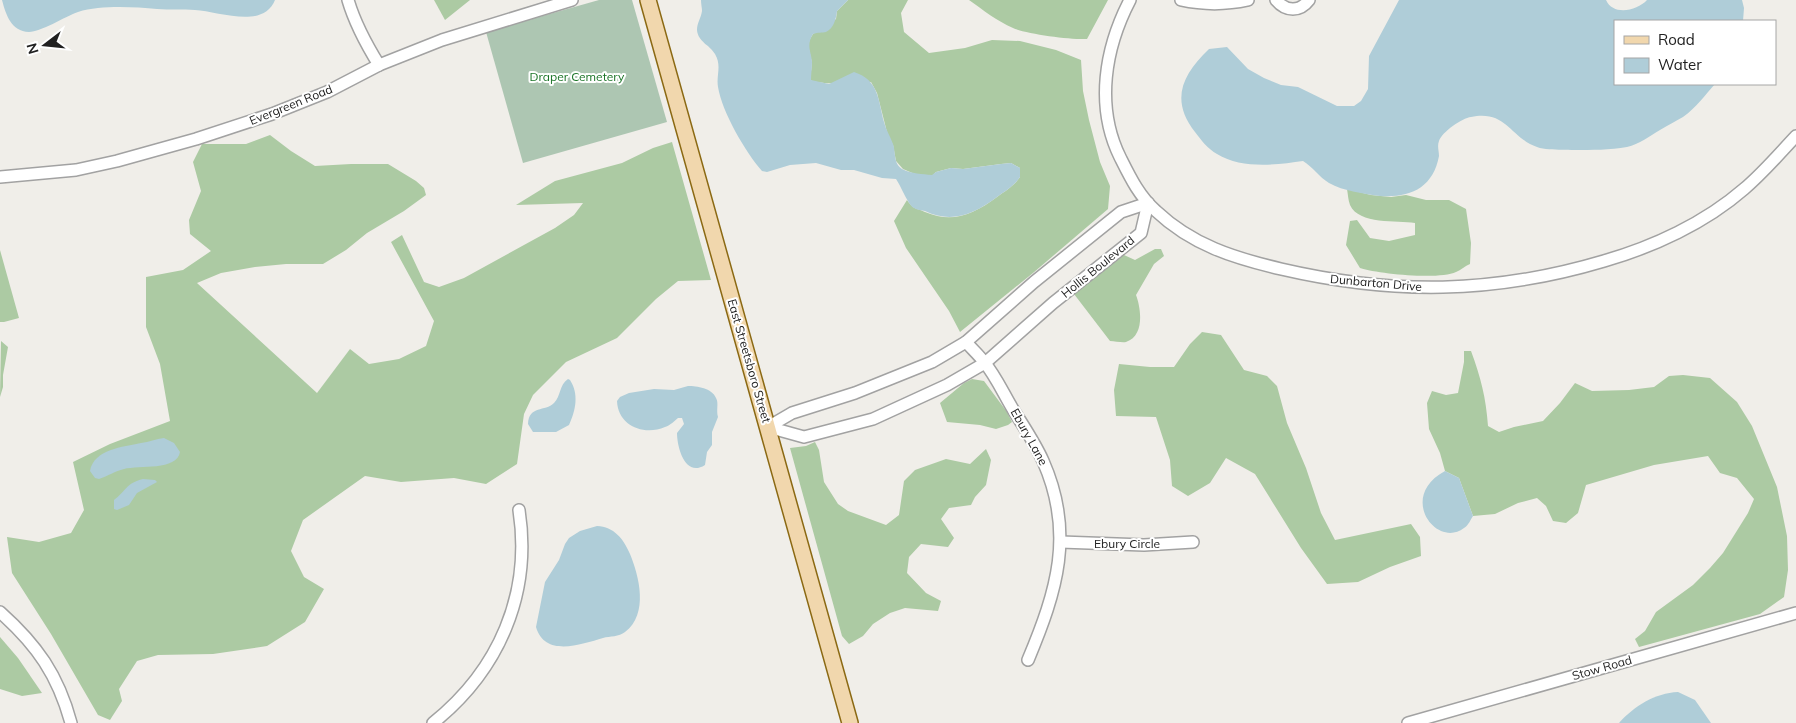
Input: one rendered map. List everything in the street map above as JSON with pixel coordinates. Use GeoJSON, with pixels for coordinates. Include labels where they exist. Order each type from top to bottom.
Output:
{"type":"FeatureCollection","features":[{"type":"Feature","properties":{"kind":"main road","name":"East Streetsboro Street"},"geometry":{"type":"LineString","coordinates":[[648,0],[850,723]]}},
{"type":"Feature","properties":{"kind":"street"},"geometry":{"type":"LineString","coordinates":[[348,0],[362,37],[379,65]]}},
{"type":"Feature","properties":{"kind":"street","name":"Evergreen Road"},"geometry":{"type":"LineString","coordinates":[[0,177],[76,170],[117,161],[196,139],[272,114],[327,92],[379,65],[442,40],[572,0]]}},
{"type":"Feature","properties":{"kind":"street","name":"Dunbarton Drive"},"geometry":{"type":"LineString","coordinates":[[1130,0],[1110,49],[1106,70],[1106,107],[1117,152],[1131,180],[1156,212],[1210,248],[1253,262],[1321,278],[1379,286],[1433,288],[1523,280],[1606,261],[1665,238],[1719,208],[1743,190],[1796,136]]}},
{"type":"Feature","properties":{"kind":"street"},"geometry":{"type":"LineString","coordinates":[[1181,0],[1207,4],[1226,4],[1248,0]]}},
{"type":"Feature","properties":{"kind":"street"},"geometry":{"type":"LineString","coordinates":[[1276,0],[1280,5],[1292,10],[1304,6],[1309,0]]}},
{"type":"Feature","properties":{"kind":"street"},"geometry":{"type":"LineString","coordinates":[[768,427],[792,413],[855,393],[932,362],[966,342],[1034,282],[1121,212],[1148,203]]}},
{"type":"Feature","properties":{"kind":"street","name":"Hollis Boulevard"},"geometry":{"type":"LineString","coordinates":[[768,427],[804,438],[873,419],[947,385],[985,363],[1053,303],[1141,233],[1148,203]]}},
{"type":"Feature","properties":{"kind":"street","name":"Ebury Lane"},"geometry":{"type":"LineString","coordinates":[[966,342],[985,363],[1029,435],[1048,472],[1056,503],[1061,542],[1059,566],[1055,588],[1028,660]]}},
{"type":"Feature","properties":{"kind":"street"},"geometry":{"type":"LineString","coordinates":[[433,723],[452,708],[480,676],[496,650],[508,624],[515,601],[523,545],[520,510]]}},
{"type":"Feature","properties":{"kind":"street","name":"Ebury Circle"},"geometry":{"type":"LineString","coordinates":[[1061,542],[1144,545],[1193,542]]}},
{"type":"Feature","properties":{"kind":"street"},"geometry":{"type":"LineString","coordinates":[[0,612],[21,630],[34,646],[57,685],[71,723]]}},
{"type":"Feature","properties":{"kind":"street","name":"Stow Road"},"geometry":{"type":"LineString","coordinates":[[1408,723],[1796,613]]}},
{"type":"Feature","properties":{"kind":"green space"},"geometry":{"type":"Polygon","coordinates":[[[434,0],[470,0],[445,20],[434,0]]]}},
{"type":"Feature","properties":{"kind":"green space","name":"Draper Cemetery"},"geometry":{"type":"Polygon","coordinates":[[[599,0],[632,0],[667,122],[523,163],[486,32],[599,0]]]}},
{"type":"Feature","properties":{"kind":"green space"},"geometry":{"type":"Polygon","coordinates":[[[848,0],[908,0],[901,13],[904,32],[929,53],[965,48],[992,40],[1020,41],[1056,50],[1081,60],[1083,91],[1089,120],[1100,162],[1110,186],[1108,209],[960,332],[949,311],[906,248],[894,221],[907,200],[915,208],[945,217],[954,217],[971,212],[988,203],[1012,186],[1020,177],[1020,168],[1011,163],[963,169],[951,168],[936,172],[933,175],[917,175],[903,169],[896,161],[877,93],[871,82],[831,83],[810,80],[812,63],[808,45],[810,39],[813,34],[836,19],[837,11],[848,0]]]}},
{"type":"Feature","properties":{"kind":"green space"},"geometry":{"type":"Polygon","coordinates":[[[969,0],[1108,0],[1087,39],[1080,39],[1050,36],[1013,28],[969,0]]]}},
{"type":"Feature","properties":{"kind":"green space"},"geometry":{"type":"Polygon","coordinates":[[[270,135],[315,166],[388,164],[416,181],[424,188],[426,195],[323,264],[286,264],[255,267],[221,273],[197,283],[317,393],[350,349],[369,364],[399,359],[426,346],[434,321],[391,242],[402,235],[424,282],[439,287],[464,278],[555,228],[574,215],[583,203],[516,205],[555,181],[622,163],[653,148],[672,142],[711,280],[678,281],[656,299],[617,338],[566,362],[533,395],[524,414],[517,464],[486,484],[454,478],[401,482],[365,476],[303,520],[291,551],[304,577],[324,589],[305,622],[267,646],[213,654],[158,655],[137,661],[119,689],[122,701],[110,720],[98,715],[51,634],[12,573],[7,537],[39,542],[71,533],[84,510],[73,462],[110,444],[170,421],[160,364],[146,327],[146,277],[183,270],[211,251],[190,234],[189,220],[201,191],[193,162],[202,144],[246,144],[270,135]]]}},
{"type":"Feature","properties":{"kind":"green space"},"geometry":{"type":"Polygon","coordinates":[[[1347,189],[1371,195],[1391,197],[1406,195],[1426,200],[1449,200],[1466,209],[1471,243],[1470,264],[1456,272],[1436,276],[1394,274],[1360,268],[1346,245],[1350,221],[1357,220],[1370,238],[1389,241],[1415,235],[1415,223],[1370,219],[1361,216],[1350,205],[1347,189]]]}},
{"type":"Feature","properties":{"kind":"green space"},"geometry":{"type":"Polygon","coordinates":[[[1155,249],[1161,249],[1164,256],[1154,264],[1136,295],[1140,314],[1139,328],[1132,339],[1126,342],[1110,341],[1074,294],[1111,261],[1124,255],[1135,260],[1155,249]]]}},
{"type":"Feature","properties":{"kind":"green space"},"geometry":{"type":"Polygon","coordinates":[[[0,250],[19,318],[4,322],[0,322],[0,250]]]}},
{"type":"Feature","properties":{"kind":"green space"},"geometry":{"type":"Polygon","coordinates":[[[1202,332],[1221,335],[1244,370],[1267,376],[1277,386],[1287,423],[1306,468],[1321,513],[1335,540],[1411,524],[1420,537],[1421,556],[1390,567],[1358,582],[1327,584],[1301,548],[1255,474],[1226,458],[1210,483],[1188,496],[1172,486],[1170,460],[1156,417],[1116,416],[1114,390],[1119,364],[1174,367],[1190,344],[1202,332]]]}},
{"type":"Feature","properties":{"kind":"green space"},"geometry":{"type":"Polygon","coordinates":[[[1,341],[8,347],[0,397],[1,341]]]}},
{"type":"Feature","properties":{"kind":"green space"},"geometry":{"type":"Polygon","coordinates":[[[1464,351],[1471,351],[1478,370],[1488,426],[1499,432],[1543,421],[1575,383],[1592,391],[1629,390],[1654,387],[1669,376],[1683,375],[1710,378],[1737,402],[1752,426],[1777,487],[1787,536],[1788,570],[1784,597],[1760,614],[1639,647],[1635,639],[1645,631],[1656,612],[1693,585],[1723,553],[1748,513],[1754,499],[1737,478],[1720,473],[1708,456],[1654,465],[1586,485],[1578,513],[1566,523],[1553,521],[1546,506],[1537,498],[1518,503],[1495,514],[1473,516],[1459,478],[1445,471],[1440,453],[1429,429],[1427,403],[1432,391],[1446,395],[1458,393],[1464,362],[1464,351]]]}},
{"type":"Feature","properties":{"kind":"green space"},"geometry":{"type":"Polygon","coordinates":[[[972,379],[984,381],[1007,412],[1012,422],[996,429],[980,425],[947,422],[940,403],[964,383],[972,379]]]}},
{"type":"Feature","properties":{"kind":"green space"},"geometry":{"type":"Polygon","coordinates":[[[815,442],[819,450],[824,482],[838,504],[848,511],[886,525],[899,515],[904,481],[915,470],[946,459],[970,464],[986,449],[991,460],[986,485],[975,497],[971,505],[949,508],[941,519],[954,538],[948,547],[921,544],[909,557],[907,573],[926,593],[941,601],[938,611],[905,608],[890,613],[873,624],[863,636],[849,644],[842,636],[790,448],[806,446],[815,442]]]}},
{"type":"Feature","properties":{"kind":"green space"},"geometry":{"type":"Polygon","coordinates":[[[0,637],[18,658],[42,693],[22,696],[0,689],[0,637]]]}},
{"type":"Feature","properties":{"kind":"water"},"geometry":{"type":"Polygon","coordinates":[[[2,0],[275,0],[269,9],[261,14],[250,17],[190,10],[128,7],[97,8],[78,12],[40,30],[29,32],[18,29],[10,21],[2,0]]]}},
{"type":"Feature","properties":{"kind":"water"},"geometry":{"type":"Polygon","coordinates":[[[701,0],[848,0],[837,11],[833,26],[826,32],[813,34],[811,38],[809,45],[812,62],[811,80],[829,84],[854,72],[868,80],[876,92],[885,125],[893,144],[897,164],[902,169],[913,173],[932,175],[951,168],[963,169],[1011,163],[1020,168],[1020,177],[1009,188],[980,208],[954,217],[944,217],[914,208],[909,203],[896,179],[882,178],[854,170],[841,170],[816,163],[790,165],[767,172],[762,171],[742,143],[729,120],[720,97],[717,58],[700,38],[697,30],[702,11],[701,0]]]}},
{"type":"Feature","properties":{"kind":"water"},"geometry":{"type":"Polygon","coordinates":[[[1399,0],[1606,0],[1614,8],[1625,10],[1637,7],[1647,0],[1742,0],[1744,8],[1743,20],[1614,20],[1614,85],[1714,85],[1696,106],[1683,117],[1644,140],[1627,147],[1614,149],[1546,149],[1528,143],[1493,117],[1471,117],[1453,126],[1441,137],[1438,143],[1439,156],[1436,167],[1426,183],[1419,189],[1401,195],[1380,196],[1354,192],[1335,186],[1325,181],[1303,161],[1259,165],[1226,159],[1214,152],[1197,135],[1187,120],[1183,109],[1181,99],[1182,88],[1186,78],[1192,68],[1209,49],[1227,47],[1248,69],[1264,78],[1281,85],[1298,87],[1337,106],[1354,106],[1361,101],[1368,89],[1369,56],[1399,0]]]}},
{"type":"Feature","properties":{"kind":"water"},"geometry":{"type":"Polygon","coordinates":[[[568,379],[575,391],[575,408],[569,425],[556,432],[533,432],[528,424],[531,414],[554,403],[563,384],[568,379]]]}},
{"type":"Feature","properties":{"kind":"water"},"geometry":{"type":"Polygon","coordinates":[[[688,386],[708,390],[717,400],[718,417],[712,432],[712,445],[707,452],[705,465],[698,468],[687,464],[681,453],[677,433],[684,424],[682,418],[678,418],[669,425],[657,429],[641,429],[627,423],[618,410],[617,401],[620,397],[629,393],[654,389],[674,390],[688,386]]]}},
{"type":"Feature","properties":{"kind":"water"},"geometry":{"type":"Polygon","coordinates":[[[164,438],[174,443],[180,452],[172,462],[165,465],[124,469],[99,479],[95,478],[90,471],[97,458],[110,450],[164,438]]]}},
{"type":"Feature","properties":{"kind":"water"},"geometry":{"type":"Polygon","coordinates":[[[1445,471],[1459,478],[1473,516],[1465,527],[1453,533],[1443,532],[1433,526],[1426,517],[1423,506],[1424,494],[1431,482],[1445,471]]]}},
{"type":"Feature","properties":{"kind":"water"},"geometry":{"type":"Polygon","coordinates":[[[143,479],[155,480],[157,482],[137,493],[129,505],[117,510],[114,509],[114,500],[130,485],[143,479]]]}},
{"type":"Feature","properties":{"kind":"water"},"geometry":{"type":"Polygon","coordinates":[[[597,526],[617,534],[630,554],[639,584],[640,605],[637,615],[632,624],[620,635],[575,645],[556,646],[547,643],[541,637],[536,627],[545,582],[559,560],[569,538],[580,531],[597,526]]]}},
{"type":"Feature","properties":{"kind":"water"},"geometry":{"type":"Polygon","coordinates":[[[1678,692],[1695,700],[1711,723],[1619,723],[1645,701],[1661,695],[1678,692]]]}}]}
